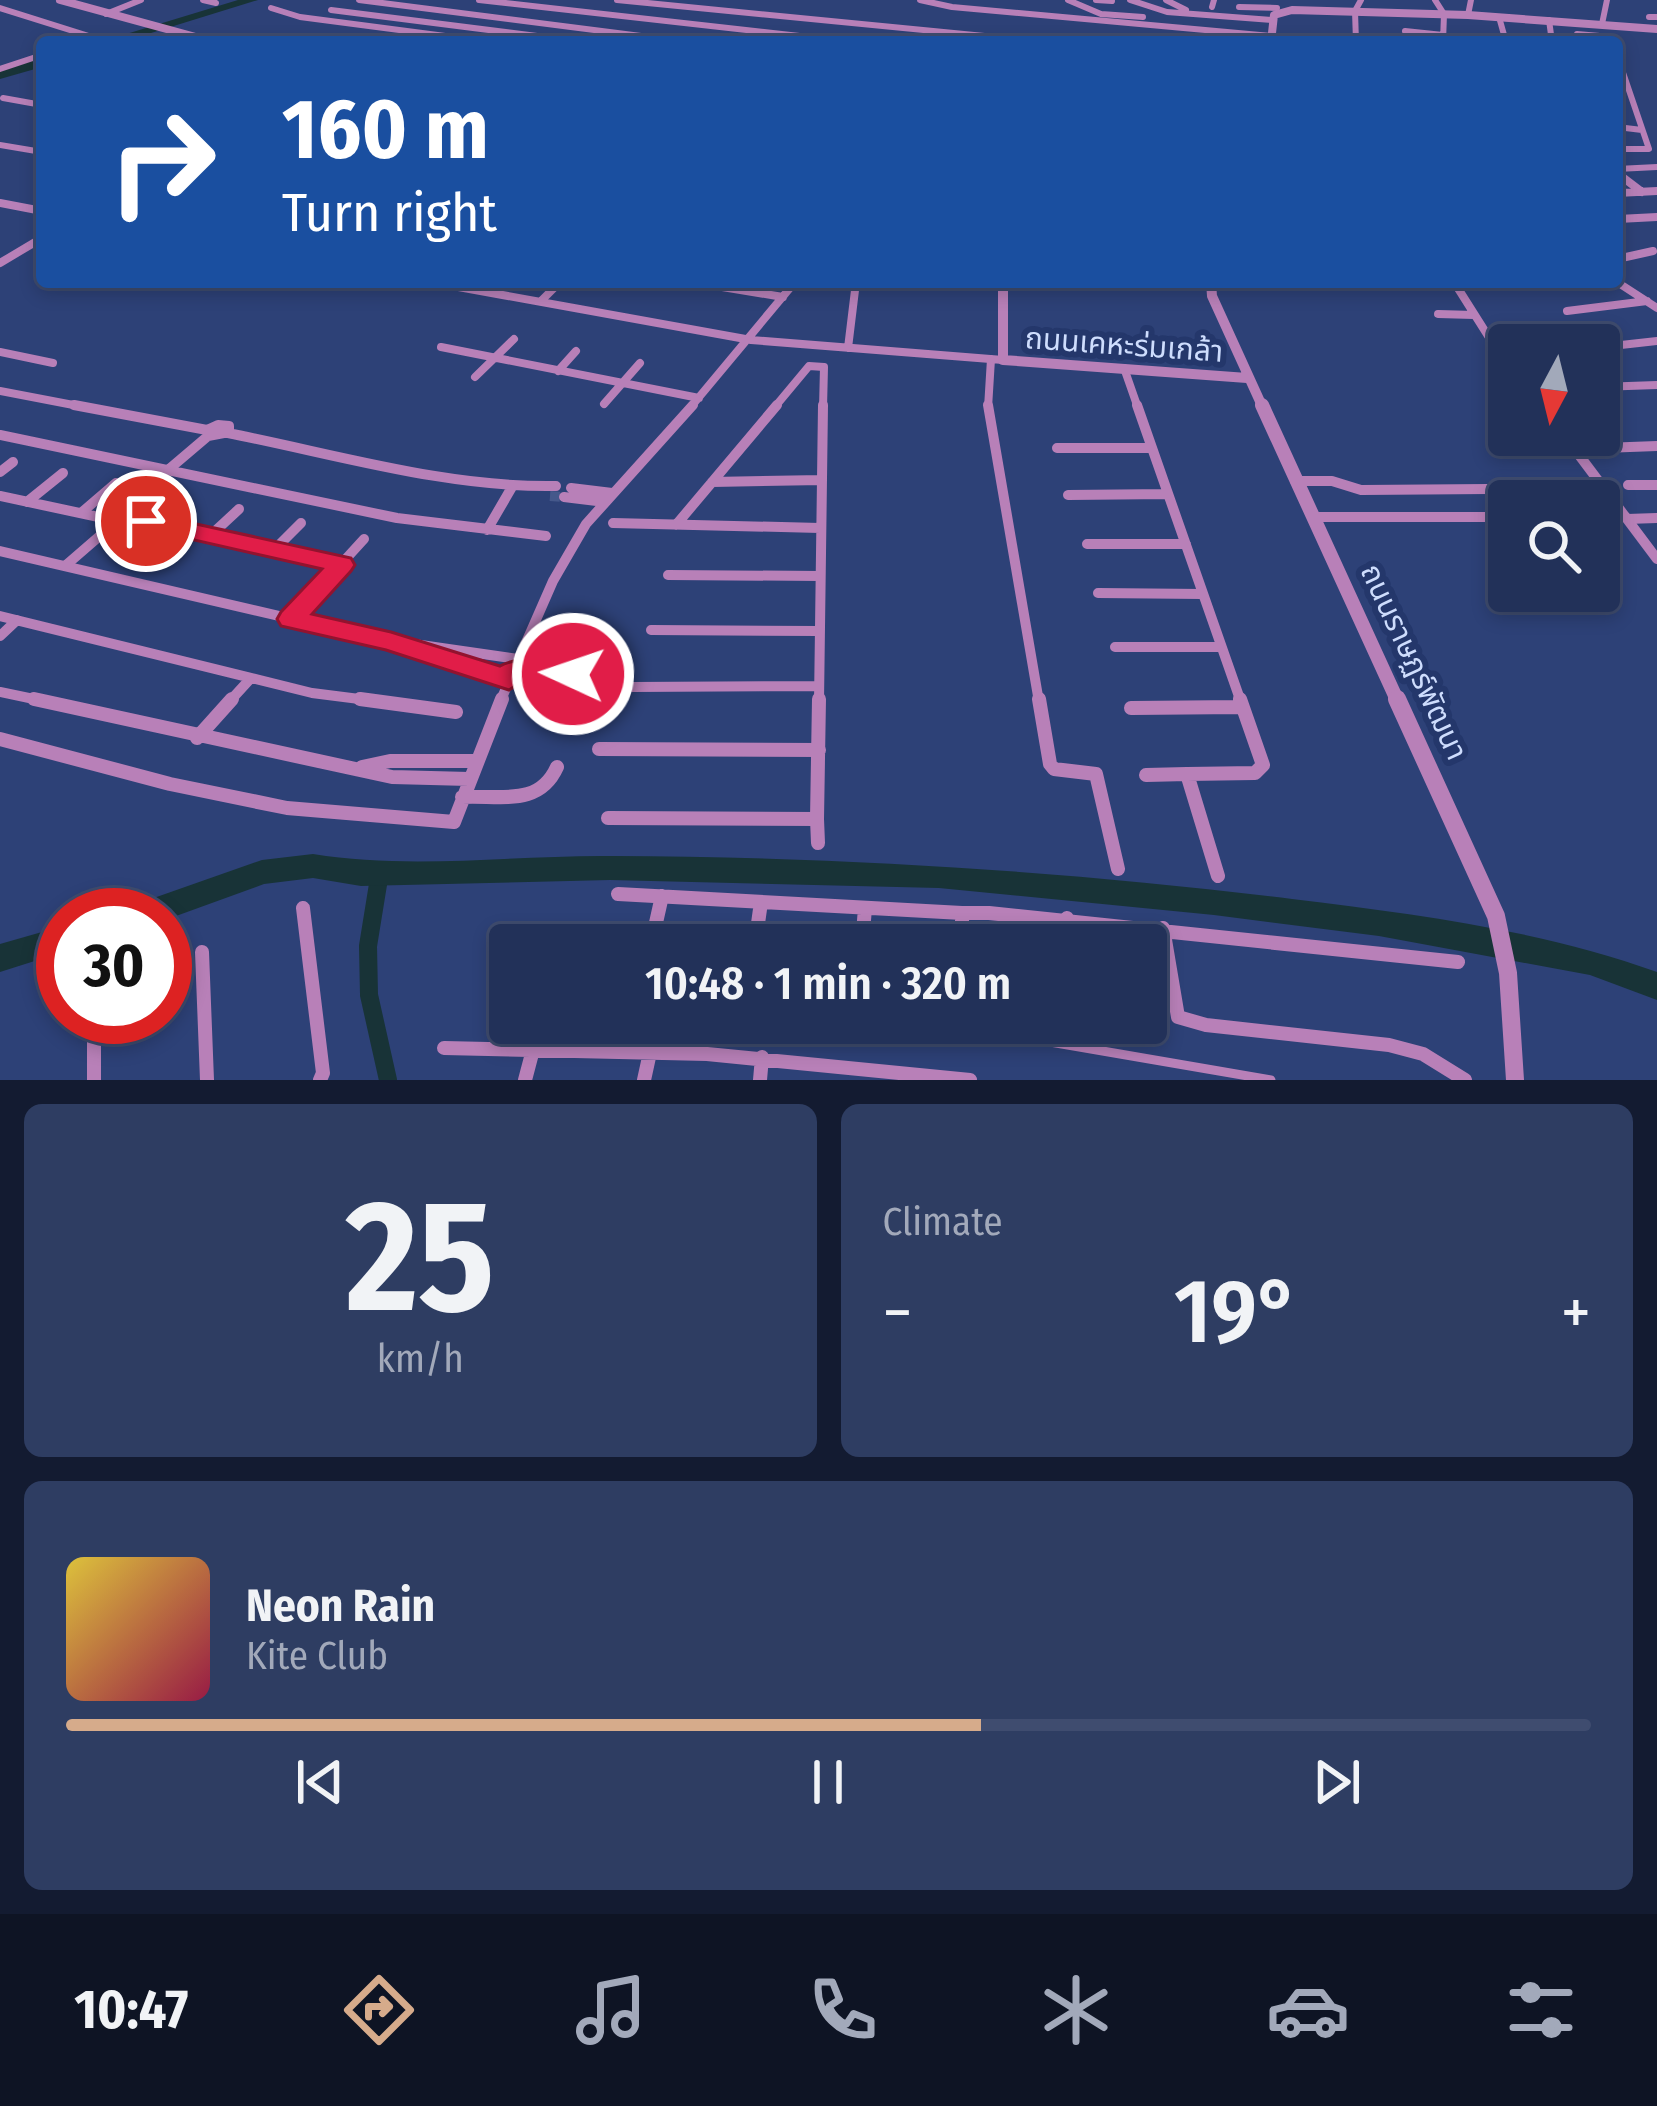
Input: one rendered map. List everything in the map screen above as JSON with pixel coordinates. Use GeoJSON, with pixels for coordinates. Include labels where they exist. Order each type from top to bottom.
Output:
{"type":"FeatureCollection","features":[{"type":"Feature","properties":{"kind":"street"},"geometry":{"type":"LineString","coordinates":[[60,0],[188,36]]}},
{"type":"Feature","properties":{"kind":"street"},"geometry":{"type":"LineString","coordinates":[[106,14],[141,0]]}},
{"type":"Feature","properties":{"kind":"street"},"geometry":{"type":"LineString","coordinates":[[203,0],[216,3]]}},
{"type":"Feature","properties":{"kind":"street"},"geometry":{"type":"LineString","coordinates":[[359,0],[636,36]]}},
{"type":"Feature","properties":{"kind":"street"},"geometry":{"type":"LineString","coordinates":[[478,0],[799,36]]}},
{"type":"Feature","properties":{"kind":"street"},"geometry":{"type":"LineString","coordinates":[[617,0],[985,36]]}},
{"type":"Feature","properties":{"kind":"street"},"geometry":{"type":"LineString","coordinates":[[920,0],[952,7],[1274,21],[1355,11],[1657,29]]}},
{"type":"Feature","properties":{"kind":"street"},"geometry":{"type":"LineString","coordinates":[[1096,0],[1112,1]]}},
{"type":"Feature","properties":{"kind":"street"},"geometry":{"type":"LineString","coordinates":[[1130,0],[1167,12],[1274,21]]}},
{"type":"Feature","properties":{"kind":"street"},"geometry":{"type":"LineString","coordinates":[[1166,0],[1194,14]]}},
{"type":"Feature","properties":{"kind":"street"},"geometry":{"type":"LineString","coordinates":[[1355,36],[1355,11],[1361,0]]}},
{"type":"Feature","properties":{"kind":"street"},"geometry":{"type":"LineString","coordinates":[[1435,0],[1444,14],[1443,36]]}},
{"type":"Feature","properties":{"kind":"street"},"geometry":{"type":"LineString","coordinates":[[1468,15],[1471,0]]}},
{"type":"Feature","properties":{"kind":"street"},"geometry":{"type":"LineString","coordinates":[[1607,0],[1604,25],[1610,36]]}},
{"type":"Feature","properties":{"kind":"street"},"geometry":{"type":"LineString","coordinates":[[363,14],[382,3]]}},
{"type":"Feature","properties":{"kind":"street"},"geometry":{"type":"LineString","coordinates":[[1058,8],[1075,4],[1116,14],[1274,21]]}},
{"type":"Feature","properties":{"kind":"street"},"geometry":{"type":"LineString","coordinates":[[1239,7],[1274,21]]}},
{"type":"Feature","properties":{"kind":"street"},"geometry":{"type":"LineString","coordinates":[[0,8],[89,36]]}},
{"type":"Feature","properties":{"kind":"street"},"geometry":{"type":"LineString","coordinates":[[271,8],[300,17],[445,36]]}},
{"type":"Feature","properties":{"kind":"street"},"geometry":{"type":"LineString","coordinates":[[331,10],[537,36]]}},
{"type":"Feature","properties":{"kind":"street"},"geometry":{"type":"LineString","coordinates":[[1498,17],[1504,36]]}},
{"type":"Feature","properties":{"kind":"street"},"geometry":{"type":"LineString","coordinates":[[1549,20],[1551,36]]}},
{"type":"Feature","properties":{"kind":"street"},"geometry":{"type":"LineString","coordinates":[[1405,31],[1432,36]]}},
{"type":"Feature","properties":{"kind":"street"},"geometry":{"type":"LineString","coordinates":[[617,36],[621,33]]}},
{"type":"Feature","properties":{"kind":"street"},"geometry":{"type":"LineString","coordinates":[[1577,34],[1591,36]]}},
{"type":"Feature","properties":{"kind":"street"},"geometry":{"type":"LineString","coordinates":[[0,68],[36,57]]}},
{"type":"Feature","properties":{"kind":"street"},"geometry":{"type":"LineString","coordinates":[[1623,77],[1648,151],[1623,149]]}},
{"type":"Feature","properties":{"kind":"street"},"geometry":{"type":"LineString","coordinates":[[1623,88],[1628,88]]}},
{"type":"Feature","properties":{"kind":"street"},"geometry":{"type":"LineString","coordinates":[[3,98],[36,104]]}},
{"type":"Feature","properties":{"kind":"street"},"geometry":{"type":"LineString","coordinates":[[1623,107],[1635,108]]}},
{"type":"Feature","properties":{"kind":"street"},"geometry":{"type":"LineString","coordinates":[[1623,128],[1642,130]]}},
{"type":"Feature","properties":{"kind":"street"},"geometry":{"type":"LineString","coordinates":[[0,145],[36,151]]}},
{"type":"Feature","properties":{"kind":"street"},"geometry":{"type":"LineString","coordinates":[[1623,170],[1657,167]]}},
{"type":"Feature","properties":{"kind":"street"},"geometry":{"type":"LineString","coordinates":[[1623,176],[1642,192]]}},
{"type":"Feature","properties":{"kind":"street"},"geometry":{"type":"LineString","coordinates":[[1623,193],[1657,191]]}},
{"type":"Feature","properties":{"kind":"street"},"geometry":{"type":"LineString","coordinates":[[0,203],[36,210]]}},
{"type":"Feature","properties":{"kind":"street"},"geometry":{"type":"LineString","coordinates":[[1623,219],[1657,217]]}},
{"type":"Feature","properties":{"kind":"street"},"geometry":{"type":"LineString","coordinates":[[3,260],[36,241]]}},
{"type":"Feature","properties":{"kind":"street"},"geometry":{"type":"LineString","coordinates":[[1623,258],[1653,250]]}},
{"type":"Feature","properties":{"kind":"street"},"geometry":{"type":"LineString","coordinates":[[1623,286],[1657,308]]}},
{"type":"Feature","properties":{"kind":"street"},"geometry":{"type":"LineString","coordinates":[[466,288],[751,340],[997,359],[986,395],[1050,764],[1054,769],[1096,774],[1118,868]]}},
{"type":"Feature","properties":{"kind":"street"},"geometry":{"type":"LineString","coordinates":[[541,301],[554,288]]}},
{"type":"Feature","properties":{"kind":"street"},"geometry":{"type":"LineString","coordinates":[[728,288],[783,297]]}},
{"type":"Feature","properties":{"kind":"street"},"geometry":{"type":"LineString","coordinates":[[0,740],[170,784],[333,814],[454,822],[513,669],[553,581],[586,524],[751,340],[790,288]]}},
{"type":"Feature","properties":{"kind":"street"},"geometry":{"type":"LineString","coordinates":[[848,348],[855,288]]}},
{"type":"Feature","properties":{"kind":"street","name":"ถนนเคหะร่มเกล้า"},"geometry":{"type":"LineString","coordinates":[[1003,288],[997,359],[1246,378]]}},
{"type":"Feature","properties":{"kind":"street","name":"ถนนราษฏร์พัฒนา"},"geometry":{"type":"LineString","coordinates":[[1211,288],[1246,378],[1496,916],[1508,973],[1515,1080]]}},
{"type":"Feature","properties":{"kind":"street"},"geometry":{"type":"LineString","coordinates":[[1458,288],[1488,337]]}},
{"type":"Feature","properties":{"kind":"street"},"geometry":{"type":"LineString","coordinates":[[1567,311],[1643,298],[1657,291]]}},
{"type":"Feature","properties":{"kind":"street"},"geometry":{"type":"LineString","coordinates":[[1438,314],[1474,315]]}},
{"type":"Feature","properties":{"kind":"street"},"geometry":{"type":"LineString","coordinates":[[475,377],[514,339]]}},
{"type":"Feature","properties":{"kind":"street"},"geometry":{"type":"LineString","coordinates":[[1620,345],[1657,340]]}},
{"type":"Feature","properties":{"kind":"street"},"geometry":{"type":"LineString","coordinates":[[676,525],[809,366],[816,345]]}},
{"type":"Feature","properties":{"kind":"street"},"geometry":{"type":"LineString","coordinates":[[818,843],[820,528],[824,367],[829,346]]}},
{"type":"Feature","properties":{"kind":"street"},"geometry":{"type":"LineString","coordinates":[[441,347],[699,398]]}},
{"type":"Feature","properties":{"kind":"street"},"geometry":{"type":"LineString","coordinates":[[558,371],[576,351]]}},
{"type":"Feature","properties":{"kind":"street"},"geometry":{"type":"LineString","coordinates":[[0,352],[52,363]]}},
{"type":"Feature","properties":{"kind":"street"},"geometry":{"type":"LineString","coordinates":[[604,404],[640,363]]}},
{"type":"Feature","properties":{"kind":"street"},"geometry":{"type":"LineString","coordinates":[[809,366],[824,367]]}},
{"type":"Feature","properties":{"kind":"street"},"geometry":{"type":"LineString","coordinates":[[1124,368],[1262,770],[1146,775]]}},
{"type":"Feature","properties":{"kind":"street"},"geometry":{"type":"LineString","coordinates":[[1620,386],[1657,385]]}},
{"type":"Feature","properties":{"kind":"street"},"geometry":{"type":"LineString","coordinates":[[0,391],[208,433],[548,490]]}},
{"type":"Feature","properties":{"kind":"street"},"geometry":{"type":"LineString","coordinates":[[168,470],[208,433]]}},
{"type":"Feature","properties":{"kind":"street"},"geometry":{"type":"LineString","coordinates":[[0,435],[397,518],[546,536]]}},
{"type":"Feature","properties":{"kind":"street"},"geometry":{"type":"LineString","coordinates":[[1620,447],[1657,446]]}},
{"type":"Feature","properties":{"kind":"street"},"geometry":{"type":"LineString","coordinates":[[1057,448],[1152,448]]}},
{"type":"Feature","properties":{"kind":"street"},"geometry":{"type":"LineString","coordinates":[[1580,456],[1657,559]]}},
{"type":"Feature","properties":{"kind":"street"},"geometry":{"type":"LineString","coordinates":[[0,472],[14,462]]}},
{"type":"Feature","properties":{"kind":"street"},"geometry":{"type":"LineString","coordinates":[[27,502],[63,473]]}},
{"type":"Feature","properties":{"kind":"street"},"geometry":{"type":"LineString","coordinates":[[712,482],[822,480]]}},
{"type":"Feature","properties":{"kind":"street"},"geometry":{"type":"LineString","coordinates":[[1295,481],[1332,481],[1360,490],[1488,489]]}},
{"type":"Feature","properties":{"kind":"street"},"geometry":{"type":"LineString","coordinates":[[81,513],[116,483]]}},
{"type":"Feature","properties":{"kind":"street"},"geometry":{"type":"LineString","coordinates":[[1628,485],[1657,485]]}},
{"type":"Feature","properties":{"kind":"street"},"geometry":{"type":"LineString","coordinates":[[487,530],[512,487]]}},
{"type":"Feature","properties":{"kind":"street"},"geometry":{"type":"LineString","coordinates":[[567,492],[608,497]]}},
{"type":"Feature","properties":{"kind":"street"},"geometry":{"type":"LineString","coordinates":[[1068,495],[1168,494]]}},
{"type":"Feature","properties":{"kind":"street"},"geometry":{"type":"LineString","coordinates":[[0,496],[118,520],[146,521],[341,565]]}},
{"type":"Feature","properties":{"kind":"street"},"geometry":{"type":"LineString","coordinates":[[146,521],[175,496]]}},
{"type":"Feature","properties":{"kind":"street"},"geometry":{"type":"LineString","coordinates":[[211,535],[239,509]]}},
{"type":"Feature","properties":{"kind":"street"},"geometry":{"type":"LineString","coordinates":[[1314,517],[1488,517]]}},
{"type":"Feature","properties":{"kind":"street"},"geometry":{"type":"LineString","coordinates":[[1620,517],[1657,518]]}},
{"type":"Feature","properties":{"kind":"street"},"geometry":{"type":"LineString","coordinates":[[65,566],[118,520]]}},
{"type":"Feature","properties":{"kind":"street"},"geometry":{"type":"LineString","coordinates":[[274,550],[301,523]]}},
{"type":"Feature","properties":{"kind":"street"},"geometry":{"type":"LineString","coordinates":[[613,523],[820,528]]}},
{"type":"Feature","properties":{"kind":"street"},"geometry":{"type":"LineString","coordinates":[[291,619],[364,539]]}},
{"type":"Feature","properties":{"kind":"street"},"geometry":{"type":"LineString","coordinates":[[1088,544],[1186,544]]}},
{"type":"Feature","properties":{"kind":"street"},"geometry":{"type":"LineString","coordinates":[[0,551],[513,669],[573,674]]}},
{"type":"Feature","properties":{"kind":"street"},"geometry":{"type":"LineString","coordinates":[[668,575],[820,576]]}},
{"type":"Feature","properties":{"kind":"street"},"geometry":{"type":"LineString","coordinates":[[1098,593],[1202,594]]}},
{"type":"Feature","properties":{"kind":"street"},"geometry":{"type":"LineString","coordinates":[[0,616],[344,700],[456,712]]}},
{"type":"Feature","properties":{"kind":"street"},"geometry":{"type":"LineString","coordinates":[[0,636],[17,620]]}},
{"type":"Feature","properties":{"kind":"street"},"geometry":{"type":"LineString","coordinates":[[651,630],[819,631]]}},
{"type":"Feature","properties":{"kind":"street"},"geometry":{"type":"LineString","coordinates":[[391,642],[428,643],[513,669]]}},
{"type":"Feature","properties":{"kind":"street"},"geometry":{"type":"LineString","coordinates":[[1115,647],[1220,647]]}},
{"type":"Feature","properties":{"kind":"street"},"geometry":{"type":"LineString","coordinates":[[197,738],[251,678]]}},
{"type":"Feature","properties":{"kind":"street"},"geometry":{"type":"LineString","coordinates":[[632,687],[819,686]]}},
{"type":"Feature","properties":{"kind":"street"},"geometry":{"type":"LineString","coordinates":[[0,692],[392,777],[469,779]]}},
{"type":"Feature","properties":{"kind":"street"},"geometry":{"type":"LineString","coordinates":[[1131,708],[1240,706]]}},
{"type":"Feature","properties":{"kind":"street"},"geometry":{"type":"LineString","coordinates":[[599,749],[819,750]]}},
{"type":"Feature","properties":{"kind":"street"},"geometry":{"type":"LineString","coordinates":[[358,768],[390,761],[475,761]]}},
{"type":"Feature","properties":{"kind":"street"},"geometry":{"type":"LineString","coordinates":[[463,797],[538,794],[549,785],[556,767]]}},
{"type":"Feature","properties":{"kind":"street"},"geometry":{"type":"LineString","coordinates":[[1187,774],[1218,876]]}},
{"type":"Feature","properties":{"kind":"street"},"geometry":{"type":"LineString","coordinates":[[608,818],[817,819]]}},
{"type":"Feature","properties":{"kind":"street"},"geometry":{"type":"LineString","coordinates":[[618,894],[1124,924]]}},
{"type":"Feature","properties":{"kind":"street"},"geometry":{"type":"LineString","coordinates":[[656,924],[662,896]]}},
{"type":"Feature","properties":{"kind":"street"},"geometry":{"type":"LineString","coordinates":[[757,924],[761,902]]}},
{"type":"Feature","properties":{"kind":"street"},"geometry":{"type":"LineString","coordinates":[[303,908],[323,1072],[320,1080]]}},
{"type":"Feature","properties":{"kind":"street"},"geometry":{"type":"LineString","coordinates":[[864,924],[865,908]]}},
{"type":"Feature","properties":{"kind":"street"},"geometry":{"type":"LineString","coordinates":[[962,913],[962,924]]}},
{"type":"Feature","properties":{"kind":"street"},"geometry":{"type":"LineString","coordinates":[[1067,918],[1067,924]]}},
{"type":"Feature","properties":{"kind":"street"},"geometry":{"type":"LineString","coordinates":[[1167,929],[1458,962]]}},
{"type":"Feature","properties":{"kind":"street"},"geometry":{"type":"LineString","coordinates":[[202,952],[207,1080]]}},
{"type":"Feature","properties":{"kind":"street"},"geometry":{"type":"LineString","coordinates":[[1167,956],[1178,1017],[1206,1025],[1390,1045],[1423,1054],[1465,1080]]}},
{"type":"Feature","properties":{"kind":"street"},"geometry":{"type":"LineString","coordinates":[[94,1044],[94,1080]]}},
{"type":"Feature","properties":{"kind":"street"},"geometry":{"type":"LineString","coordinates":[[1062,1044],[1271,1080]]}},
{"type":"Feature","properties":{"kind":"street"},"geometry":{"type":"LineString","coordinates":[[525,1080],[535,1046]]}},
{"type":"Feature","properties":{"kind":"street"},"geometry":{"type":"LineString","coordinates":[[444,1048],[651,1048],[970,1080]]}},
{"type":"Feature","properties":{"kind":"street"},"geometry":{"type":"LineString","coordinates":[[644,1080],[651,1048]]}},
{"type":"Feature","properties":{"kind":"street"},"geometry":{"type":"LineString","coordinates":[[760,1080],[762,1057]]}},
{"type":"Feature","properties":{"kind":"waterway"},"geometry":{"type":"LineString","coordinates":[[128,36],[252,0]]}},
{"type":"Feature","properties":{"kind":"waterway"},"geometry":{"type":"LineString","coordinates":[[0,75],[36,64]]}},
{"type":"Feature","properties":{"kind":"waterway"},"geometry":{"type":"LineString","coordinates":[[192,897],[262,872],[313,866],[361,874],[610,868],[939,876],[1379,923],[1592,962],[1657,986]]}},
{"type":"Feature","properties":{"kind":"waterway"},"geometry":{"type":"LineString","coordinates":[[380,872],[368,946],[369,995],[388,1080]]}},
{"type":"Feature","properties":{"kind":"waterway"},"geometry":{"type":"LineString","coordinates":[[0,958],[36,947]]}},
{"type":"Feature","properties":{"kind":"tunnel"},"geometry":{"type":"LineString","coordinates":[[550,496],[564,497]]}},
{"type":"Feature","properties":{"kind":"route"},"geometry":{"type":"LineString","coordinates":[[146,521],[341,565],[291,619],[391,642],[509,679],[513,670],[573,674]]}}]}
